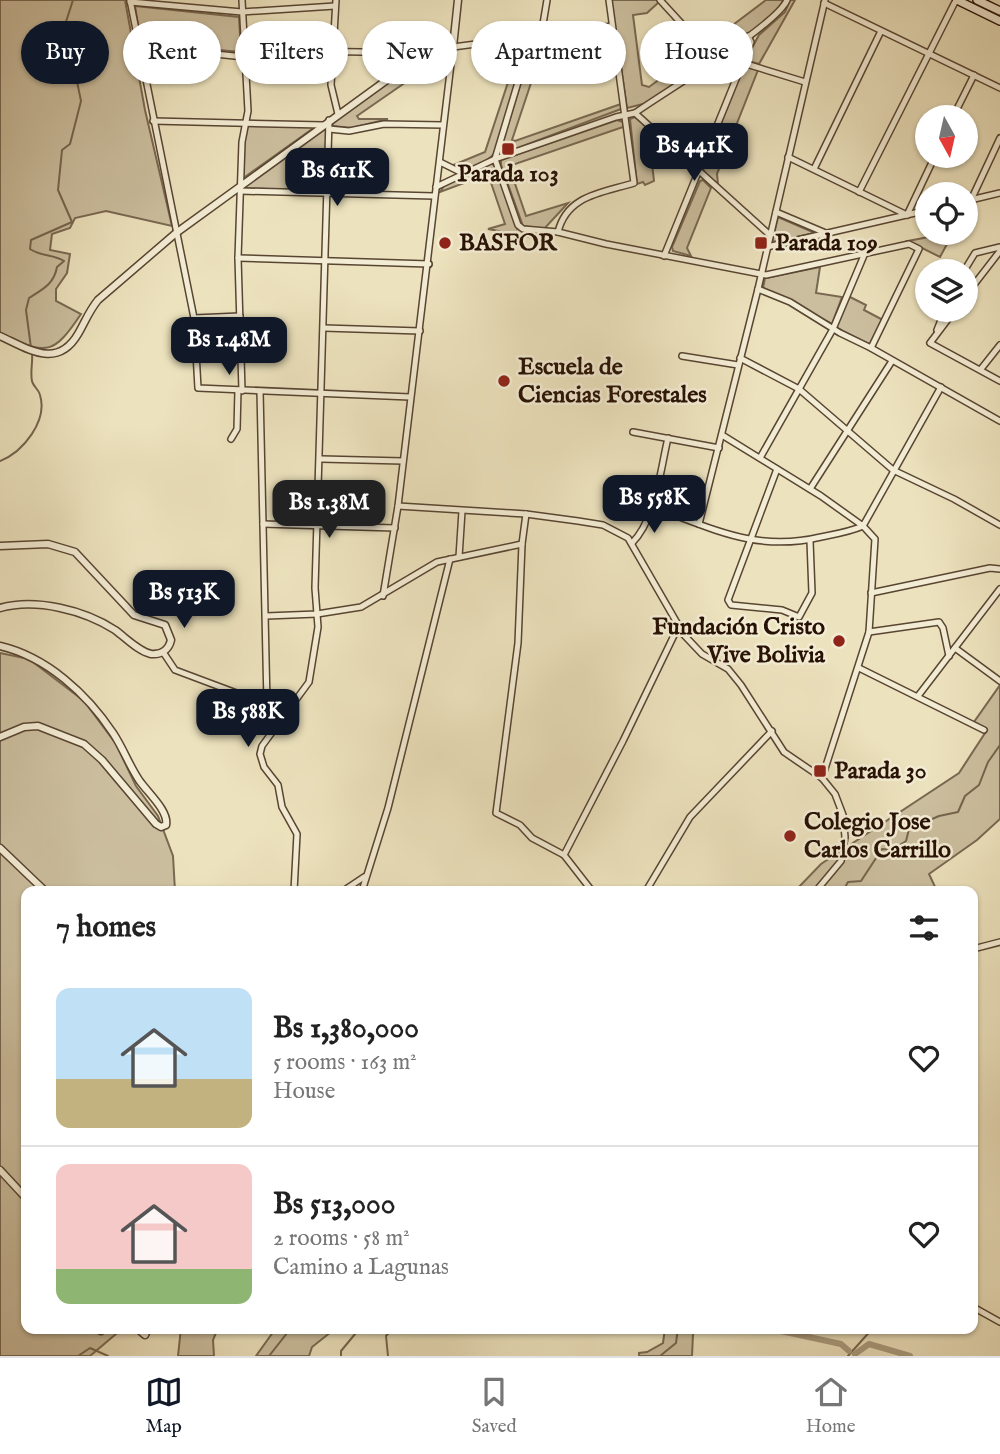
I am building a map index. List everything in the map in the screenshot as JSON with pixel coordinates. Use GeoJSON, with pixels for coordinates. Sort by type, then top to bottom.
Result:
{"type":"FeatureCollection","features":[{"type":"Feature","properties":{"kind":"main road"},"geometry":{"type":"LineString","coordinates":[[956,0],[1000,21]]}},
{"type":"Feature","properties":{"kind":"main road"},"geometry":{"type":"LineString","coordinates":[[977,0],[1000,11]]}},
{"type":"Feature","properties":{"kind":"street"},"geometry":{"type":"LineString","coordinates":[[242,0],[242,21]]}},
{"type":"Feature","properties":{"kind":"street"},"geometry":{"type":"LineString","coordinates":[[456,21],[458,0]]}},
{"type":"Feature","properties":{"kind":"street"},"geometry":{"type":"LineString","coordinates":[[544,21],[547,0]]}},
{"type":"Feature","properties":{"kind":"street"},"geometry":{"type":"LineString","coordinates":[[609,0],[611,21]]}},
{"type":"Feature","properties":{"kind":"street"},"geometry":{"type":"LineString","coordinates":[[660,0],[679,21]]}},
{"type":"Feature","properties":{"kind":"street"},"geometry":{"type":"LineString","coordinates":[[753,34],[783,8],[787,0]]}},
{"type":"Feature","properties":{"kind":"street"},"geometry":{"type":"LineString","coordinates":[[859,192],[956,0]]}},
{"type":"Feature","properties":{"kind":"street"},"geometry":{"type":"LineString","coordinates":[[134,21],[130,1],[242,12],[335,3],[335,21]]}},
{"type":"Feature","properties":{"kind":"street"},"geometry":{"type":"LineString","coordinates":[[699,524],[758,289],[825,2],[881,32],[1000,88]]}},
{"type":"Feature","properties":{"kind":"street"},"geometry":{"type":"LineString","coordinates":[[814,169],[881,32]]}},
{"type":"Feature","properties":{"kind":"street"},"geometry":{"type":"LineString","coordinates":[[753,65],[805,82]]}},
{"type":"Feature","properties":{"kind":"street"},"geometry":{"type":"LineString","coordinates":[[959,105],[974,75]]}},
{"type":"Feature","properties":{"kind":"street"},"geometry":{"type":"LineString","coordinates":[[146,84],[194,318],[198,388],[410,397]]}},
{"type":"Feature","properties":{"kind":"street"},"geometry":{"type":"LineString","coordinates":[[231,439],[237,429],[240,391],[238,258],[244,122],[248,111],[246,84]]}},
{"type":"Feature","properties":{"kind":"street"},"geometry":{"type":"LineString","coordinates":[[331,84],[338,114]]}},
{"type":"Feature","properties":{"kind":"street"},"geometry":{"type":"LineString","coordinates":[[294,886],[297,834],[282,807],[278,785],[264,766],[260,754],[262,746],[309,682],[318,627],[315,587],[321,459],[326,127],[329,120],[380,84]]}},
{"type":"Feature","properties":{"kind":"street"},"geometry":{"type":"LineString","coordinates":[[383,596],[395,528],[429,264],[434,196],[448,84]]}},
{"type":"Feature","properties":{"kind":"street"},"geometry":{"type":"LineString","coordinates":[[518,84],[495,159],[520,227],[544,233],[558,232],[761,274],[909,244],[919,249],[871,348]]}},
{"type":"Feature","properties":{"kind":"street"},"geometry":{"type":"LineString","coordinates":[[558,232],[571,205],[634,183],[620,84]]}},
{"type":"Feature","properties":{"kind":"street"},"geometry":{"type":"LineString","coordinates":[[436,187],[495,159],[635,113],[677,84]]}},
{"type":"Feature","properties":{"kind":"street"},"geometry":{"type":"LineString","coordinates":[[664,256],[734,84]]}},
{"type":"Feature","properties":{"kind":"street"},"geometry":{"type":"LineString","coordinates":[[635,113],[770,235]]}},
{"type":"Feature","properties":{"kind":"street"},"geometry":{"type":"LineString","coordinates":[[153,121],[244,122],[349,131],[384,124],[443,125]]}},
{"type":"Feature","properties":{"kind":"street"},"geometry":{"type":"LineString","coordinates":[[0,336],[36,354],[54,352],[69,344],[98,300],[176,233],[326,127]]}},
{"type":"Feature","properties":{"kind":"street"},"geometry":{"type":"LineString","coordinates":[[977,182],[1000,138]]}},
{"type":"Feature","properties":{"kind":"street"},"geometry":{"type":"LineString","coordinates":[[788,157],[906,215]]}},
{"type":"Feature","properties":{"kind":"street"},"geometry":{"type":"LineString","coordinates":[[440,162],[462,173]]}},
{"type":"Feature","properties":{"kind":"street"},"geometry":{"type":"LineString","coordinates":[[906,215],[929,168]]}},
{"type":"Feature","properties":{"kind":"street"},"geometry":{"type":"LineString","coordinates":[[240,188],[327,195],[434,196]]}},
{"type":"Feature","properties":{"kind":"street"},"geometry":{"type":"LineString","coordinates":[[978,198],[1000,194]]}},
{"type":"Feature","properties":{"kind":"street"},"geometry":{"type":"LineString","coordinates":[[776,212],[828,234]]}},
{"type":"Feature","properties":{"kind":"street"},"geometry":{"type":"LineString","coordinates":[[767,247],[915,213]]}},
{"type":"Feature","properties":{"kind":"street"},"geometry":{"type":"LineString","coordinates":[[971,259],[975,253],[1000,249]]}},
{"type":"Feature","properties":{"kind":"street"},"geometry":{"type":"LineString","coordinates":[[978,279],[1000,249]]}},
{"type":"Feature","properties":{"kind":"street"},"geometry":{"type":"LineString","coordinates":[[760,458],[833,329],[865,253]]}},
{"type":"Feature","properties":{"kind":"street"},"geometry":{"type":"LineString","coordinates":[[238,258],[429,264]]}},
{"type":"Feature","properties":{"kind":"street"},"geometry":{"type":"LineString","coordinates":[[758,289],[790,302],[833,329],[1000,421]]}},
{"type":"Feature","properties":{"kind":"street"},"geometry":{"type":"LineString","coordinates":[[194,318],[240,316]]}},
{"type":"Feature","properties":{"kind":"street"},"geometry":{"type":"LineString","coordinates":[[932,340],[940,322]]}},
{"type":"Feature","properties":{"kind":"street"},"geometry":{"type":"LineString","coordinates":[[932,340],[946,322]]}},
{"type":"Feature","properties":{"kind":"street"},"geometry":{"type":"LineString","coordinates":[[324,328],[420,331]]}},
{"type":"Feature","properties":{"kind":"street"},"geometry":{"type":"LineString","coordinates":[[932,340],[1000,381]]}},
{"type":"Feature","properties":{"kind":"street"},"geometry":{"type":"LineString","coordinates":[[981,369],[1000,345]]}},
{"type":"Feature","properties":{"kind":"street"},"geometry":{"type":"LineString","coordinates":[[682,356],[738,365]]}},
{"type":"Feature","properties":{"kind":"street"},"geometry":{"type":"LineString","coordinates":[[740,358],[799,389],[893,470],[1000,525]]}},
{"type":"Feature","properties":{"kind":"street"},"geometry":{"type":"LineString","coordinates":[[810,489],[892,361]]}},
{"type":"Feature","properties":{"kind":"street"},"geometry":{"type":"LineString","coordinates":[[650,510],[658,509],[752,542],[772,544],[810,541],[863,526],[941,387]]}},
{"type":"Feature","properties":{"kind":"street"},"geometry":{"type":"LineString","coordinates":[[260,391],[267,703]]}},
{"type":"Feature","properties":{"kind":"street"},"geometry":{"type":"LineString","coordinates":[[633,432],[719,448]]}},
{"type":"Feature","properties":{"kind":"street"},"geometry":{"type":"LineString","coordinates":[[722,435],[810,489],[863,526],[875,539],[869,632],[822,778]]}},
{"type":"Feature","properties":{"kind":"street"},"geometry":{"type":"LineString","coordinates":[[632,543],[639,536],[650,510],[668,438]]}},
{"type":"Feature","properties":{"kind":"street"},"geometry":{"type":"LineString","coordinates":[[321,459],[403,461]]}},
{"type":"Feature","properties":{"kind":"street"},"geometry":{"type":"LineString","coordinates":[[777,469],[752,542],[728,600],[730,605],[782,610],[799,618],[812,593],[810,541]]}},
{"type":"Feature","properties":{"kind":"street"},"geometry":{"type":"LineString","coordinates":[[398,506],[526,514],[603,526],[628,538],[678,625],[702,654],[728,669],[784,751],[822,778],[835,794],[843,816],[845,837],[841,862],[820,886]]}},
{"type":"Feature","properties":{"kind":"street"},"geometry":{"type":"LineString","coordinates":[[459,556],[462,511]]}},
{"type":"Feature","properties":{"kind":"street"},"geometry":{"type":"LineString","coordinates":[[526,514],[517,643],[496,813],[520,825],[532,838],[564,855],[588,886]]}},
{"type":"Feature","properties":{"kind":"street"},"geometry":{"type":"LineString","coordinates":[[263,524],[395,528]]}},
{"type":"Feature","properties":{"kind":"street"},"geometry":{"type":"LineString","coordinates":[[0,608],[20,604],[72,611],[103,623],[142,650],[155,654],[163,652],[171,640],[166,625],[134,615],[75,552],[48,544],[1,548]]}},
{"type":"Feature","properties":{"kind":"street"},"geometry":{"type":"LineString","coordinates":[[266,616],[317,614],[361,607],[427,567],[459,556],[522,544]]}},
{"type":"Feature","properties":{"kind":"street"},"geometry":{"type":"LineString","coordinates":[[363,886],[388,808],[450,559]]}},
{"type":"Feature","properties":{"kind":"street"},"geometry":{"type":"LineString","coordinates":[[872,593],[990,568],[1000,569]]}},
{"type":"Feature","properties":{"kind":"street"},"geometry":{"type":"LineString","coordinates":[[918,696],[1000,589]]}},
{"type":"Feature","properties":{"kind":"street"},"geometry":{"type":"LineString","coordinates":[[869,632],[939,622],[943,628],[949,656]]}},
{"type":"Feature","properties":{"kind":"street"},"geometry":{"type":"LineString","coordinates":[[564,855],[624,741],[678,625]]}},
{"type":"Feature","properties":{"kind":"street"},"geometry":{"type":"LineString","coordinates":[[0,646],[34,657],[87,699],[114,735],[132,771],[165,814],[166,825],[161,827],[156,824],[102,760],[84,744],[38,726],[24,727],[0,737]]}},
{"type":"Feature","properties":{"kind":"street"},"geometry":{"type":"LineString","coordinates":[[955,648],[1000,681]]}},
{"type":"Feature","properties":{"kind":"street"},"geometry":{"type":"LineString","coordinates":[[163,652],[174,670],[287,712]]}},
{"type":"Feature","properties":{"kind":"street"},"geometry":{"type":"LineString","coordinates":[[859,668],[984,730]]}},
{"type":"Feature","properties":{"kind":"street"},"geometry":{"type":"LineString","coordinates":[[649,886],[690,817],[772,731]]}},
{"type":"Feature","properties":{"kind":"street"},"geometry":{"type":"LineString","coordinates":[[0,848],[39,886]]}},
{"type":"Feature","properties":{"kind":"street"},"geometry":{"type":"LineString","coordinates":[[350,886],[365,876]]}},
{"type":"Feature","properties":{"kind":"street"},"geometry":{"type":"LineString","coordinates":[[978,948],[1000,942]]}},
{"type":"Feature","properties":{"kind":"street"},"geometry":{"type":"LineString","coordinates":[[0,1170],[21,1190]]}},
{"type":"Feature","properties":{"kind":"street"},"geometry":{"type":"LineString","coordinates":[[978,1310],[1000,1322]]}},
{"type":"Feature","properties":{"kind":"shaded area"},"geometry":{"type":"Polygon","coordinates":[[[0,0],[125,0],[129,21],[123,21],[123,84],[140,84],[172,226],[106,211],[75,218],[70,228],[52,234],[50,250],[70,254],[67,273],[56,289],[56,301],[81,314],[62,339],[46,348],[38,348],[0,335],[0,0]]]}},
{"type":"Feature","properties":{"kind":"shaded area"},"geometry":{"type":"Polygon","coordinates":[[[611,0],[659,2],[647,13],[633,15],[640,84],[649,87],[653,84],[674,84],[647,103],[627,108],[623,84],[626,84],[626,21],[614,21],[611,0]]]}},
{"type":"Feature","properties":{"kind":"shaded area"},"geometry":{"type":"Polygon","coordinates":[[[766,0],[783,0],[773,15],[753,31],[753,21],[738,21],[766,0]]]}},
{"type":"Feature","properties":{"kind":"shaded area"},"geometry":{"type":"Polygon","coordinates":[[[790,0],[795,0],[759,64],[753,62],[753,46],[759,35],[785,12],[790,0]]]}},
{"type":"Feature","properties":{"kind":"shaded area"},"geometry":{"type":"Polygon","coordinates":[[[135,6],[239,17],[239,21],[235,21],[235,51],[221,50],[221,21],[137,21],[135,6]]]}},
{"type":"Feature","properties":{"kind":"shaded area"},"geometry":{"type":"Polygon","coordinates":[[[753,69],[758,70],[753,83],[753,69]]]}},
{"type":"Feature","properties":{"kind":"shaded area"},"geometry":{"type":"Polygon","coordinates":[[[386,84],[403,84],[357,116],[359,119],[388,119],[352,128],[333,126],[332,122],[386,84]]]}},
{"type":"Feature","properties":{"kind":"shaded area"},"geometry":{"type":"Polygon","coordinates":[[[507,84],[515,84],[494,154],[474,166],[451,166],[485,152],[507,84]]]}},
{"type":"Feature","properties":{"kind":"shaded area"},"geometry":{"type":"Polygon","coordinates":[[[520,84],[531,84],[512,140],[515,141],[621,104],[621,109],[504,153],[501,148],[520,84]]]}},
{"type":"Feature","properties":{"kind":"shaded area"},"geometry":{"type":"Polygon","coordinates":[[[737,84],[752,84],[717,174],[718,184],[704,173],[703,168],[737,84]]]}},
{"type":"Feature","properties":{"kind":"shaded area"},"geometry":{"type":"Polygon","coordinates":[[[635,117],[658,136],[659,141],[653,141],[650,146],[654,181],[645,185],[643,182],[637,184],[630,119],[635,117]]]}},
{"type":"Feature","properties":{"kind":"shaded area"},"geometry":{"type":"Polygon","coordinates":[[[617,120],[623,122],[623,127],[512,165],[510,169],[526,216],[568,203],[544,229],[523,226],[501,160],[617,120]]]}},
{"type":"Feature","properties":{"kind":"shaded area"},"geometry":{"type":"Polygon","coordinates":[[[248,125],[315,127],[242,179],[243,144],[248,125]]]}},
{"type":"Feature","properties":{"kind":"shaded area"},"geometry":{"type":"Polygon","coordinates":[[[323,130],[327,130],[324,191],[243,188],[323,130]]]}},
{"type":"Feature","properties":{"kind":"shaded area"},"geometry":{"type":"Polygon","coordinates":[[[490,163],[495,166],[517,229],[540,235],[539,239],[488,229],[505,224],[488,174],[440,192],[444,186],[490,163]]]}},
{"type":"Feature","properties":{"kind":"shaded area"},"geometry":{"type":"Polygon","coordinates":[[[703,180],[711,188],[687,248],[691,256],[673,251],[672,247],[700,181],[703,180]]]}},
{"type":"Feature","properties":{"kind":"shaded area"},"geometry":{"type":"Polygon","coordinates":[[[778,217],[815,233],[772,242],[778,217]]]}},
{"type":"Feature","properties":{"kind":"shaded area"},"geometry":{"type":"Polygon","coordinates":[[[916,245],[946,245],[940,257],[916,245]]]}},
{"type":"Feature","properties":{"kind":"shaded area"},"geometry":{"type":"Polygon","coordinates":[[[820,267],[816,293],[842,297],[832,324],[763,288],[765,278],[820,267]]]}},
{"type":"Feature","properties":{"kind":"shaded area"},"geometry":{"type":"Polygon","coordinates":[[[848,296],[866,305],[864,310],[883,320],[871,345],[835,327],[848,296]]]}},
{"type":"Feature","properties":{"kind":"shaded area"},"geometry":{"type":"Polygon","coordinates":[[[0,653],[29,659],[84,701],[116,744],[136,786],[158,816],[173,856],[175,886],[21,886],[21,1334],[116,1334],[90,1356],[0,1356],[0,653]]]}},
{"type":"Feature","properties":{"kind":"shaded area"},"geometry":{"type":"Polygon","coordinates":[[[1000,685],[1000,819],[977,840],[929,874],[935,886],[800,886],[821,864],[959,773],[987,730],[974,722],[1000,685]]]}},
{"type":"Feature","properties":{"kind":"shaded area"},"geometry":{"type":"Polygon","coordinates":[[[180,1334],[216,1334],[214,1356],[178,1356],[180,1334]]]}},
{"type":"Feature","properties":{"kind":"shaded area"},"geometry":{"type":"Polygon","coordinates":[[[272,1334],[328,1334],[312,1347],[309,1356],[256,1356],[272,1334]]]}},
{"type":"Feature","properties":{"kind":"shaded area"},"geometry":{"type":"Polygon","coordinates":[[[664,1334],[693,1334],[692,1356],[639,1356],[639,1353],[647,1352],[663,1343],[664,1334]]]}},
{"type":"Feature","properties":{"kind":"waterway"},"geometry":{"type":"LineString","coordinates":[[31,348],[26,310],[29,298],[47,286],[57,267],[64,261],[30,249],[31,240],[72,222],[58,190],[62,150],[70,144],[81,101],[74,67],[64,41],[64,28],[73,0]]}},
{"type":"Feature","properties":{"kind":"waterway"},"geometry":{"type":"LineString","coordinates":[[0,461],[25,443],[40,415],[40,395],[31,378],[32,353]]}},
{"type":"Feature","properties":{"kind":"waterway"},"geometry":{"type":"LineString","coordinates":[[846,886],[848,882],[861,881],[882,849],[892,850],[906,841],[909,829],[939,816],[958,812],[965,796],[979,785],[988,762],[1000,745]]}},
{"type":"Feature","properties":{"kind":"waterway"},"geometry":{"type":"LineString","coordinates":[[269,1356],[286,1334]]}},
{"type":"Feature","properties":{"kind":"waterway"},"geometry":{"type":"LineString","coordinates":[[341,1356],[341,1351],[355,1334]]}},
{"type":"Feature","properties":{"kind":"waterway"},"geometry":{"type":"LineString","coordinates":[[388,1334],[388,1356]]}},
{"type":"Feature","properties":{"kind":"waterway"},"geometry":{"type":"LineString","coordinates":[[660,1356],[676,1343],[677,1334]]}},
{"type":"Feature","properties":{"kind":"waterway"},"geometry":{"type":"LineString","coordinates":[[795,1334],[841,1344],[849,1351]]}},
{"type":"Feature","properties":{"kind":"waterway"},"geometry":{"type":"LineString","coordinates":[[848,1356],[868,1334]]}},
{"type":"Feature","properties":{"kind":"waterway"},"geometry":{"type":"LineString","coordinates":[[855,1354],[869,1344],[910,1356]]}},
{"type":"Feature","properties":{"kind":"waterway"},"geometry":{"type":"LineString","coordinates":[[78,1356],[90,1348],[108,1356]]}},
{"type":"Feature","properties":{"kind":"place","name":"Parada 103"},"geometry":{"type":"Point","coordinates":[508,149]}},
{"type":"Feature","properties":{"kind":"place","name":"BASFOR"},"geometry":{"type":"Point","coordinates":[445,243]}},
{"type":"Feature","properties":{"kind":"place","name":"Parada 109"},"geometry":{"type":"Point","coordinates":[761,243]}},
{"type":"Feature","properties":{"kind":"place","name":"Escuela de Ciencias Forestales"},"geometry":{"type":"Point","coordinates":[504,381]}},
{"type":"Feature","properties":{"kind":"place","name":"Fundación Cristo Vive Bolivia"},"geometry":{"type":"Point","coordinates":[839,641]}},
{"type":"Feature","properties":{"kind":"place","name":"Parada 30"},"geometry":{"type":"Point","coordinates":[820,771]}},
{"type":"Feature","properties":{"kind":"place","name":"Colegio Jose Carlos Carrillo"},"geometry":{"type":"Point","coordinates":[790,836]}}]}
